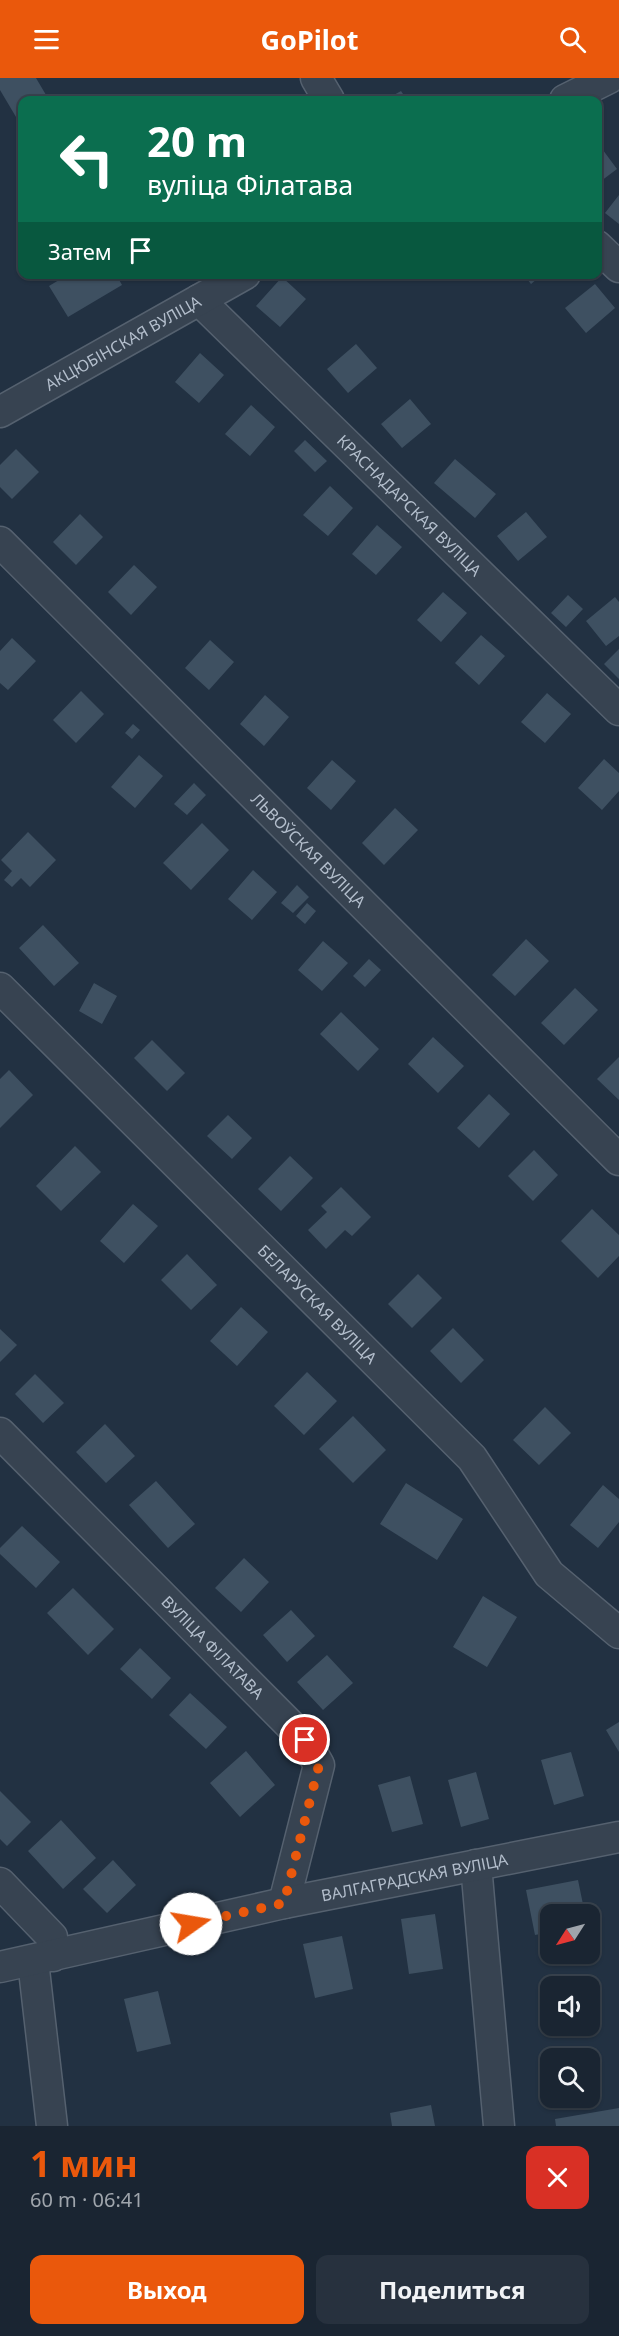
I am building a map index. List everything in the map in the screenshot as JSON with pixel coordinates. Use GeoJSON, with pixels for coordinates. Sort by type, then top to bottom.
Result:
{"type":"FeatureCollection","features":[{"type":"Feature","properties":{"kind":"street"},"geometry":{"type":"LineString","coordinates":[[316,78],[327,96]]}},
{"type":"Feature","properties":{"kind":"street"},"geometry":{"type":"LineString","coordinates":[[574,96],[609,78]]}},
{"type":"Feature","properties":{"kind":"street"},"geometry":{"type":"LineString","coordinates":[[602,251],[619,267]]}},
{"type":"Feature","properties":{"kind":"street","name":"АКЦЮБІНСКАЯ ВУЛІЦА"},"geometry":{"type":"LineString","coordinates":[[0,412],[236,279]]}},
{"type":"Feature","properties":{"kind":"street","name":"КРАСНАДАРСКАЯ ВУЛІЦА"},"geometry":{"type":"LineString","coordinates":[[199,300],[619,710]]}},
{"type":"Feature","properties":{"kind":"street","name":"ЛЬВОЎСКАЯ ВУЛІЦА"},"geometry":{"type":"LineString","coordinates":[[0,542],[619,1160]]}},
{"type":"Feature","properties":{"kind":"street","name":"БЕЛАРУСКАЯ ВУЛІЦА"},"geometry":{"type":"LineString","coordinates":[[0,988],[472,1458],[549,1574],[619,1633]]}},
{"type":"Feature","properties":{"kind":"street","name":"ВУЛІЦА ФІЛАТАВА"},"geometry":{"type":"LineString","coordinates":[[0,1433],[305,1740],[319,1765],[284,1903]]}},
{"type":"Feature","properties":{"kind":"street","name":"ВАЛГАГРАДСКАЯ ВУЛІЦА"},"geometry":{"type":"LineString","coordinates":[[0,1967],[284,1903],[619,1837]]}},
{"type":"Feature","properties":{"kind":"street"},"geometry":{"type":"LineString","coordinates":[[476,1865],[499,2126]]}},
{"type":"Feature","properties":{"kind":"street"},"geometry":{"type":"LineString","coordinates":[[0,1883],[52,1937],[43,1958],[52,2126]]}},
{"type":"Feature","properties":{"kind":"building"},"geometry":{"type":"Polygon","coordinates":[[[0,78],[36,78],[47,96],[18,96],[18,120],[0,90],[0,78]]]}},
{"type":"Feature","properties":{"kind":"building"},"geometry":{"type":"Polygon","coordinates":[[[401,91],[404,96],[392,96],[401,91]]]}},
{"type":"Feature","properties":{"kind":"building"},"geometry":{"type":"Polygon","coordinates":[[[602,149],[617,169],[602,180],[602,149]]]}},
{"type":"Feature","properties":{"kind":"building"},"geometry":{"type":"Polygon","coordinates":[[[619,195],[619,224],[605,213],[619,195]]]}},
{"type":"Feature","properties":{"kind":"building"},"geometry":{"type":"Polygon","coordinates":[[[61,279],[119,279],[122,285],[68,317],[49,286],[61,279]]]}},
{"type":"Feature","properties":{"kind":"building"},"geometry":{"type":"Polygon","coordinates":[[[280,279],[284,279],[306,299],[280,327],[256,306],[280,279]]]}},
{"type":"Feature","properties":{"kind":"building"},"geometry":{"type":"Polygon","coordinates":[[[527,279],[537,279],[531,284],[527,279]]]}},
{"type":"Feature","properties":{"kind":"building"},"geometry":{"type":"Polygon","coordinates":[[[595,284],[615,308],[586,333],[565,308],[595,284]]]}},
{"type":"Feature","properties":{"kind":"building"},"geometry":{"type":"Polygon","coordinates":[[[356,344],[377,368],[348,393],[327,369],[356,344]]]}},
{"type":"Feature","properties":{"kind":"building"},"geometry":{"type":"Polygon","coordinates":[[[200,353],[224,375],[199,403],[175,382],[200,353]]]}},
{"type":"Feature","properties":{"kind":"building"},"geometry":{"type":"Polygon","coordinates":[[[410,399],[431,424],[402,448],[381,424],[410,399]]]}},
{"type":"Feature","properties":{"kind":"building"},"geometry":{"type":"Polygon","coordinates":[[[251,405],[275,427],[250,456],[225,434],[251,405]]]}},
{"type":"Feature","properties":{"kind":"building"},"geometry":{"type":"Polygon","coordinates":[[[305,440],[327,461],[315,472],[294,451],[305,440]]]}},
{"type":"Feature","properties":{"kind":"building"},"geometry":{"type":"Polygon","coordinates":[[[16,449],[39,472],[12,499],[0,487],[0,465],[16,449]]]}},
{"type":"Feature","properties":{"kind":"building"},"geometry":{"type":"Polygon","coordinates":[[[455,459],[496,494],[475,518],[434,483],[455,459]]]}},
{"type":"Feature","properties":{"kind":"building"},"geometry":{"type":"Polygon","coordinates":[[[330,486],[353,508],[328,536],[303,515],[330,486]]]}},
{"type":"Feature","properties":{"kind":"building"},"geometry":{"type":"Polygon","coordinates":[[[526,512],[547,537],[518,561],[497,536],[526,512]]]}},
{"type":"Feature","properties":{"kind":"building"},"geometry":{"type":"Polygon","coordinates":[[[80,514],[103,537],[76,565],[53,542],[80,514]]]}},
{"type":"Feature","properties":{"kind":"building"},"geometry":{"type":"Polygon","coordinates":[[[377,525],[402,547],[376,575],[352,554],[377,525]]]}},
{"type":"Feature","properties":{"kind":"building"},"geometry":{"type":"Polygon","coordinates":[[[134,565],[157,587],[131,615],[108,592],[134,565]]]}},
{"type":"Feature","properties":{"kind":"building"},"geometry":{"type":"Polygon","coordinates":[[[443,592],[467,613],[441,642],[417,620],[443,592]]]}},
{"type":"Feature","properties":{"kind":"building"},"geometry":{"type":"Polygon","coordinates":[[[568,595],[583,609],[566,627],[551,613],[568,595]]]}},
{"type":"Feature","properties":{"kind":"building"},"geometry":{"type":"Polygon","coordinates":[[[615,597],[619,602],[619,636],[606,646],[586,621],[615,597]]]}},
{"type":"Feature","properties":{"kind":"building"},"geometry":{"type":"Polygon","coordinates":[[[481,635],[505,656],[479,685],[455,663],[481,635]]]}},
{"type":"Feature","properties":{"kind":"building"},"geometry":{"type":"Polygon","coordinates":[[[12,638],[36,661],[8,690],[0,683],[0,651],[12,638]]]}},
{"type":"Feature","properties":{"kind":"building"},"geometry":{"type":"Polygon","coordinates":[[[210,640],[234,662],[209,690],[185,668],[210,640]]]}},
{"type":"Feature","properties":{"kind":"building"},"geometry":{"type":"Polygon","coordinates":[[[619,649],[619,679],[604,664],[619,649]]]}},
{"type":"Feature","properties":{"kind":"building"},"geometry":{"type":"Polygon","coordinates":[[[81,691],[104,714],[76,743],[53,720],[81,691]]]}},
{"type":"Feature","properties":{"kind":"building"},"geometry":{"type":"Polygon","coordinates":[[[547,693],[571,714],[545,743],[521,722],[547,693]]]}},
{"type":"Feature","properties":{"kind":"building"},"geometry":{"type":"Polygon","coordinates":[[[265,695],[289,717],[264,746],[240,724],[265,695]]]}},
{"type":"Feature","properties":{"kind":"building"},"geometry":{"type":"Polygon","coordinates":[[[133,724],[140,730],[132,739],[125,733],[133,724]]]}},
{"type":"Feature","properties":{"kind":"building"},"geometry":{"type":"Polygon","coordinates":[[[139,755],[163,776],[135,808],[111,787],[139,755]]]}},
{"type":"Feature","properties":{"kind":"building"},"geometry":{"type":"Polygon","coordinates":[[[604,759],[619,773],[619,791],[602,810],[578,788],[604,759]]]}},
{"type":"Feature","properties":{"kind":"building"},"geometry":{"type":"Polygon","coordinates":[[[332,760],[356,781],[331,810],[307,788],[332,760]]]}},
{"type":"Feature","properties":{"kind":"building"},"geometry":{"type":"Polygon","coordinates":[[[194,783],[206,795],[187,815],[174,804],[194,783]]]}},
{"type":"Feature","properties":{"kind":"building"},"geometry":{"type":"Polygon","coordinates":[[[395,808],[418,830],[384,865],[362,843],[395,808]]]}},
{"type":"Feature","properties":{"kind":"building"},"geometry":{"type":"Polygon","coordinates":[[[202,823],[229,850],[191,890],[163,863],[202,823]]]}},
{"type":"Feature","properties":{"kind":"building"},"geometry":{"type":"Polygon","coordinates":[[[28,832],[56,860],[30,887],[21,878],[12,887],[4,880],[12,871],[1,860],[28,832]]]}},
{"type":"Feature","properties":{"kind":"building"},"geometry":{"type":"Polygon","coordinates":[[[253,870],[277,892],[252,920],[228,899],[253,870]]]}},
{"type":"Feature","properties":{"kind":"building"},"geometry":{"type":"Polygon","coordinates":[[[297,885],[309,897],[293,913],[281,903],[297,885]]]}},
{"type":"Feature","properties":{"kind":"building"},"geometry":{"type":"Polygon","coordinates":[[[307,903],[316,911],[305,924],[296,916],[307,903]]]}},
{"type":"Feature","properties":{"kind":"building"},"geometry":{"type":"Polygon","coordinates":[[[43,925],[79,963],[54,986],[19,948],[43,925]]]}},
{"type":"Feature","properties":{"kind":"building"},"geometry":{"type":"Polygon","coordinates":[[[526,939],[549,961],[515,996],[492,975],[526,939]]]}},
{"type":"Feature","properties":{"kind":"building"},"geometry":{"type":"Polygon","coordinates":[[[323,941],[348,963],[322,991],[298,970],[323,941]]]}},
{"type":"Feature","properties":{"kind":"building"},"geometry":{"type":"Polygon","coordinates":[[[369,959],[381,970],[365,987],[353,976],[369,959]]]}},
{"type":"Feature","properties":{"kind":"building"},"geometry":{"type":"Polygon","coordinates":[[[94,983],[117,996],[102,1024],[79,1011],[94,983]]]}},
{"type":"Feature","properties":{"kind":"building"},"geometry":{"type":"Polygon","coordinates":[[[575,988],[598,1010],[564,1045],[541,1023],[575,988]]]}},
{"type":"Feature","properties":{"kind":"building"},"geometry":{"type":"Polygon","coordinates":[[[341,1012],[379,1049],[358,1071],[320,1034],[341,1012]]]}},
{"type":"Feature","properties":{"kind":"building"},"geometry":{"type":"Polygon","coordinates":[[[433,1037],[464,1066],[438,1093],[408,1064],[433,1037]]]}},
{"type":"Feature","properties":{"kind":"building"},"geometry":{"type":"Polygon","coordinates":[[[152,1040],[185,1073],[167,1091],[134,1058],[152,1040]]]}},
{"type":"Feature","properties":{"kind":"building"},"geometry":{"type":"Polygon","coordinates":[[[619,1057],[619,1100],[597,1079],[619,1057]]]}},
{"type":"Feature","properties":{"kind":"building"},"geometry":{"type":"Polygon","coordinates":[[[9,1070],[33,1095],[0,1128],[0,1079],[9,1070]]]}},
{"type":"Feature","properties":{"kind":"building"},"geometry":{"type":"Polygon","coordinates":[[[489,1094],[510,1114],[479,1148],[457,1128],[489,1094]]]}},
{"type":"Feature","properties":{"kind":"building"},"geometry":{"type":"Polygon","coordinates":[[[228,1115],[252,1138],[232,1159],[207,1136],[228,1115]]]}},
{"type":"Feature","properties":{"kind":"building"},"geometry":{"type":"Polygon","coordinates":[[[75,1146],[101,1172],[61,1211],[36,1186],[75,1146]]]}},
{"type":"Feature","properties":{"kind":"building"},"geometry":{"type":"Polygon","coordinates":[[[534,1150],[558,1175],[533,1201],[508,1176],[534,1150]]]}},
{"type":"Feature","properties":{"kind":"building"},"geometry":{"type":"Polygon","coordinates":[[[290,1156],[313,1178],[281,1211],[258,1189],[290,1156]]]}},
{"type":"Feature","properties":{"kind":"building"},"geometry":{"type":"Polygon","coordinates":[[[341,1187],[371,1217],[352,1236],[345,1230],[326,1249],[308,1230],[327,1212],[321,1206],[341,1187]]]}},
{"type":"Feature","properties":{"kind":"building"},"geometry":{"type":"Polygon","coordinates":[[[133,1204],[158,1226],[124,1263],[100,1241],[133,1204]]]}},
{"type":"Feature","properties":{"kind":"building"},"geometry":{"type":"Polygon","coordinates":[[[592,1209],[619,1235],[619,1256],[598,1278],[561,1241],[592,1209]]]}},
{"type":"Feature","properties":{"kind":"building"},"geometry":{"type":"Polygon","coordinates":[[[187,1254],[217,1285],[191,1310],[161,1280],[187,1254]]]}},
{"type":"Feature","properties":{"kind":"building"},"geometry":{"type":"Polygon","coordinates":[[[418,1274],[442,1298],[412,1328],[388,1304],[418,1274]]]}},
{"type":"Feature","properties":{"kind":"building"},"geometry":{"type":"Polygon","coordinates":[[[241,1307],[268,1332],[237,1366],[210,1341],[241,1307]]]}},
{"type":"Feature","properties":{"kind":"building"},"geometry":{"type":"Polygon","coordinates":[[[453,1328],[484,1360],[461,1383],[430,1351],[453,1328]]]}},
{"type":"Feature","properties":{"kind":"building"},"geometry":{"type":"Polygon","coordinates":[[[0,1329],[17,1345],[0,1362],[0,1329]]]}},
{"type":"Feature","properties":{"kind":"building"},"geometry":{"type":"Polygon","coordinates":[[[307,1372],[337,1401],[304,1435],[274,1406],[307,1372]]]}},
{"type":"Feature","properties":{"kind":"building"},"geometry":{"type":"Polygon","coordinates":[[[35,1374],[64,1403],[43,1423],[15,1394],[35,1374]]]}},
{"type":"Feature","properties":{"kind":"building"},"geometry":{"type":"Polygon","coordinates":[[[545,1407],[571,1433],[539,1465],[513,1440],[545,1407]]]}},
{"type":"Feature","properties":{"kind":"building"},"geometry":{"type":"Polygon","coordinates":[[[353,1416],[386,1450],[353,1483],[319,1449],[353,1416]]]}},
{"type":"Feature","properties":{"kind":"building"},"geometry":{"type":"Polygon","coordinates":[[[105,1424],[135,1456],[106,1483],[76,1452],[105,1424]]]}},
{"type":"Feature","properties":{"kind":"building"},"geometry":{"type":"Polygon","coordinates":[[[156,1481],[195,1524],[168,1548],[129,1505],[156,1481]]]}},
{"type":"Feature","properties":{"kind":"building"},"geometry":{"type":"Polygon","coordinates":[[[406,1483],[463,1519],[437,1560],[380,1524],[406,1483]]]}},
{"type":"Feature","properties":{"kind":"building"},"geometry":{"type":"Polygon","coordinates":[[[603,1485],[619,1499],[619,1522],[598,1548],[570,1525],[603,1485]]]}},
{"type":"Feature","properties":{"kind":"building"},"geometry":{"type":"Polygon","coordinates":[[[22,1526],[60,1562],[36,1588],[0,1554],[0,1548],[22,1526]]]}},
{"type":"Feature","properties":{"kind":"building"},"geometry":{"type":"Polygon","coordinates":[[[244,1558],[269,1582],[241,1612],[215,1588],[244,1558]]]}},
{"type":"Feature","properties":{"kind":"building"},"geometry":{"type":"Polygon","coordinates":[[[73,1588],[114,1629],[88,1655],[47,1613],[73,1588]]]}},
{"type":"Feature","properties":{"kind":"building"},"geometry":{"type":"Polygon","coordinates":[[[483,1596],[517,1617],[487,1667],[453,1647],[483,1596]]]}},
{"type":"Feature","properties":{"kind":"building"},"geometry":{"type":"Polygon","coordinates":[[[291,1610],[315,1636],[287,1662],[263,1635],[291,1610]]]}},
{"type":"Feature","properties":{"kind":"building"},"geometry":{"type":"Polygon","coordinates":[[[140,1648],[171,1678],[152,1699],[120,1669],[140,1648]]]}},
{"type":"Feature","properties":{"kind":"building"},"geometry":{"type":"Polygon","coordinates":[[[327,1655],[353,1683],[323,1710],[297,1682],[327,1655]]]}},
{"type":"Feature","properties":{"kind":"building"},"geometry":{"type":"Polygon","coordinates":[[[190,1693],[227,1727],[206,1749],[169,1715],[190,1693]]]}},
{"type":"Feature","properties":{"kind":"building"},"geometry":{"type":"Polygon","coordinates":[[[619,1722],[619,1752],[606,1730],[619,1722]]]}},
{"type":"Feature","properties":{"kind":"building"},"geometry":{"type":"Polygon","coordinates":[[[246,1751],[275,1785],[240,1817],[210,1783],[246,1751]]]}},
{"type":"Feature","properties":{"kind":"building"},"geometry":{"type":"Polygon","coordinates":[[[571,1752],[584,1796],[554,1805],[541,1760],[571,1752]]]}},
{"type":"Feature","properties":{"kind":"building"},"geometry":{"type":"Polygon","coordinates":[[[476,1772],[489,1819],[461,1827],[448,1780],[476,1772]]]}},
{"type":"Feature","properties":{"kind":"building"},"geometry":{"type":"Polygon","coordinates":[[[410,1776],[423,1824],[392,1832],[378,1785],[410,1776]]]}},
{"type":"Feature","properties":{"kind":"building"},"geometry":{"type":"Polygon","coordinates":[[[0,1791],[31,1822],[7,1846],[0,1839],[0,1791]]]}},
{"type":"Feature","properties":{"kind":"building"},"geometry":{"type":"Polygon","coordinates":[[[61,1820],[96,1858],[63,1889],[28,1851],[61,1820]]]}},
{"type":"Feature","properties":{"kind":"building"},"geometry":{"type":"Polygon","coordinates":[[[113,1860],[136,1885],[107,1913],[83,1889],[113,1860]]]}},
{"type":"Feature","properties":{"kind":"building"},"geometry":{"type":"Polygon","coordinates":[[[578,1880],[583,1904],[540,1904],[540,1934],[535,1935],[526,1890],[578,1880]]]}},
{"type":"Feature","properties":{"kind":"building"},"geometry":{"type":"Polygon","coordinates":[[[435,1914],[443,1969],[409,1974],[401,1919],[435,1914]]]}},
{"type":"Feature","properties":{"kind":"building"},"geometry":{"type":"Polygon","coordinates":[[[342,1936],[353,1989],[315,1998],[303,1944],[342,1936]]]}},
{"type":"Feature","properties":{"kind":"building"},"geometry":{"type":"Polygon","coordinates":[[[158,1991],[171,2044],[137,2052],[124,1999],[158,1991]]]}},
{"type":"Feature","properties":{"kind":"building"},"geometry":{"type":"Polygon","coordinates":[[[431,2105],[435,2126],[392,2126],[390,2113],[431,2105]]]}},
{"type":"Feature","properties":{"kind":"building"},"geometry":{"type":"Polygon","coordinates":[[[619,2108],[619,2126],[556,2126],[555,2119],[619,2108]]]}},
{"type":"Feature","properties":{"kind":"route"},"geometry":{"type":"LineString","coordinates":[[191,1924],[284,1903],[319,1765],[305,1740]]}}]}
